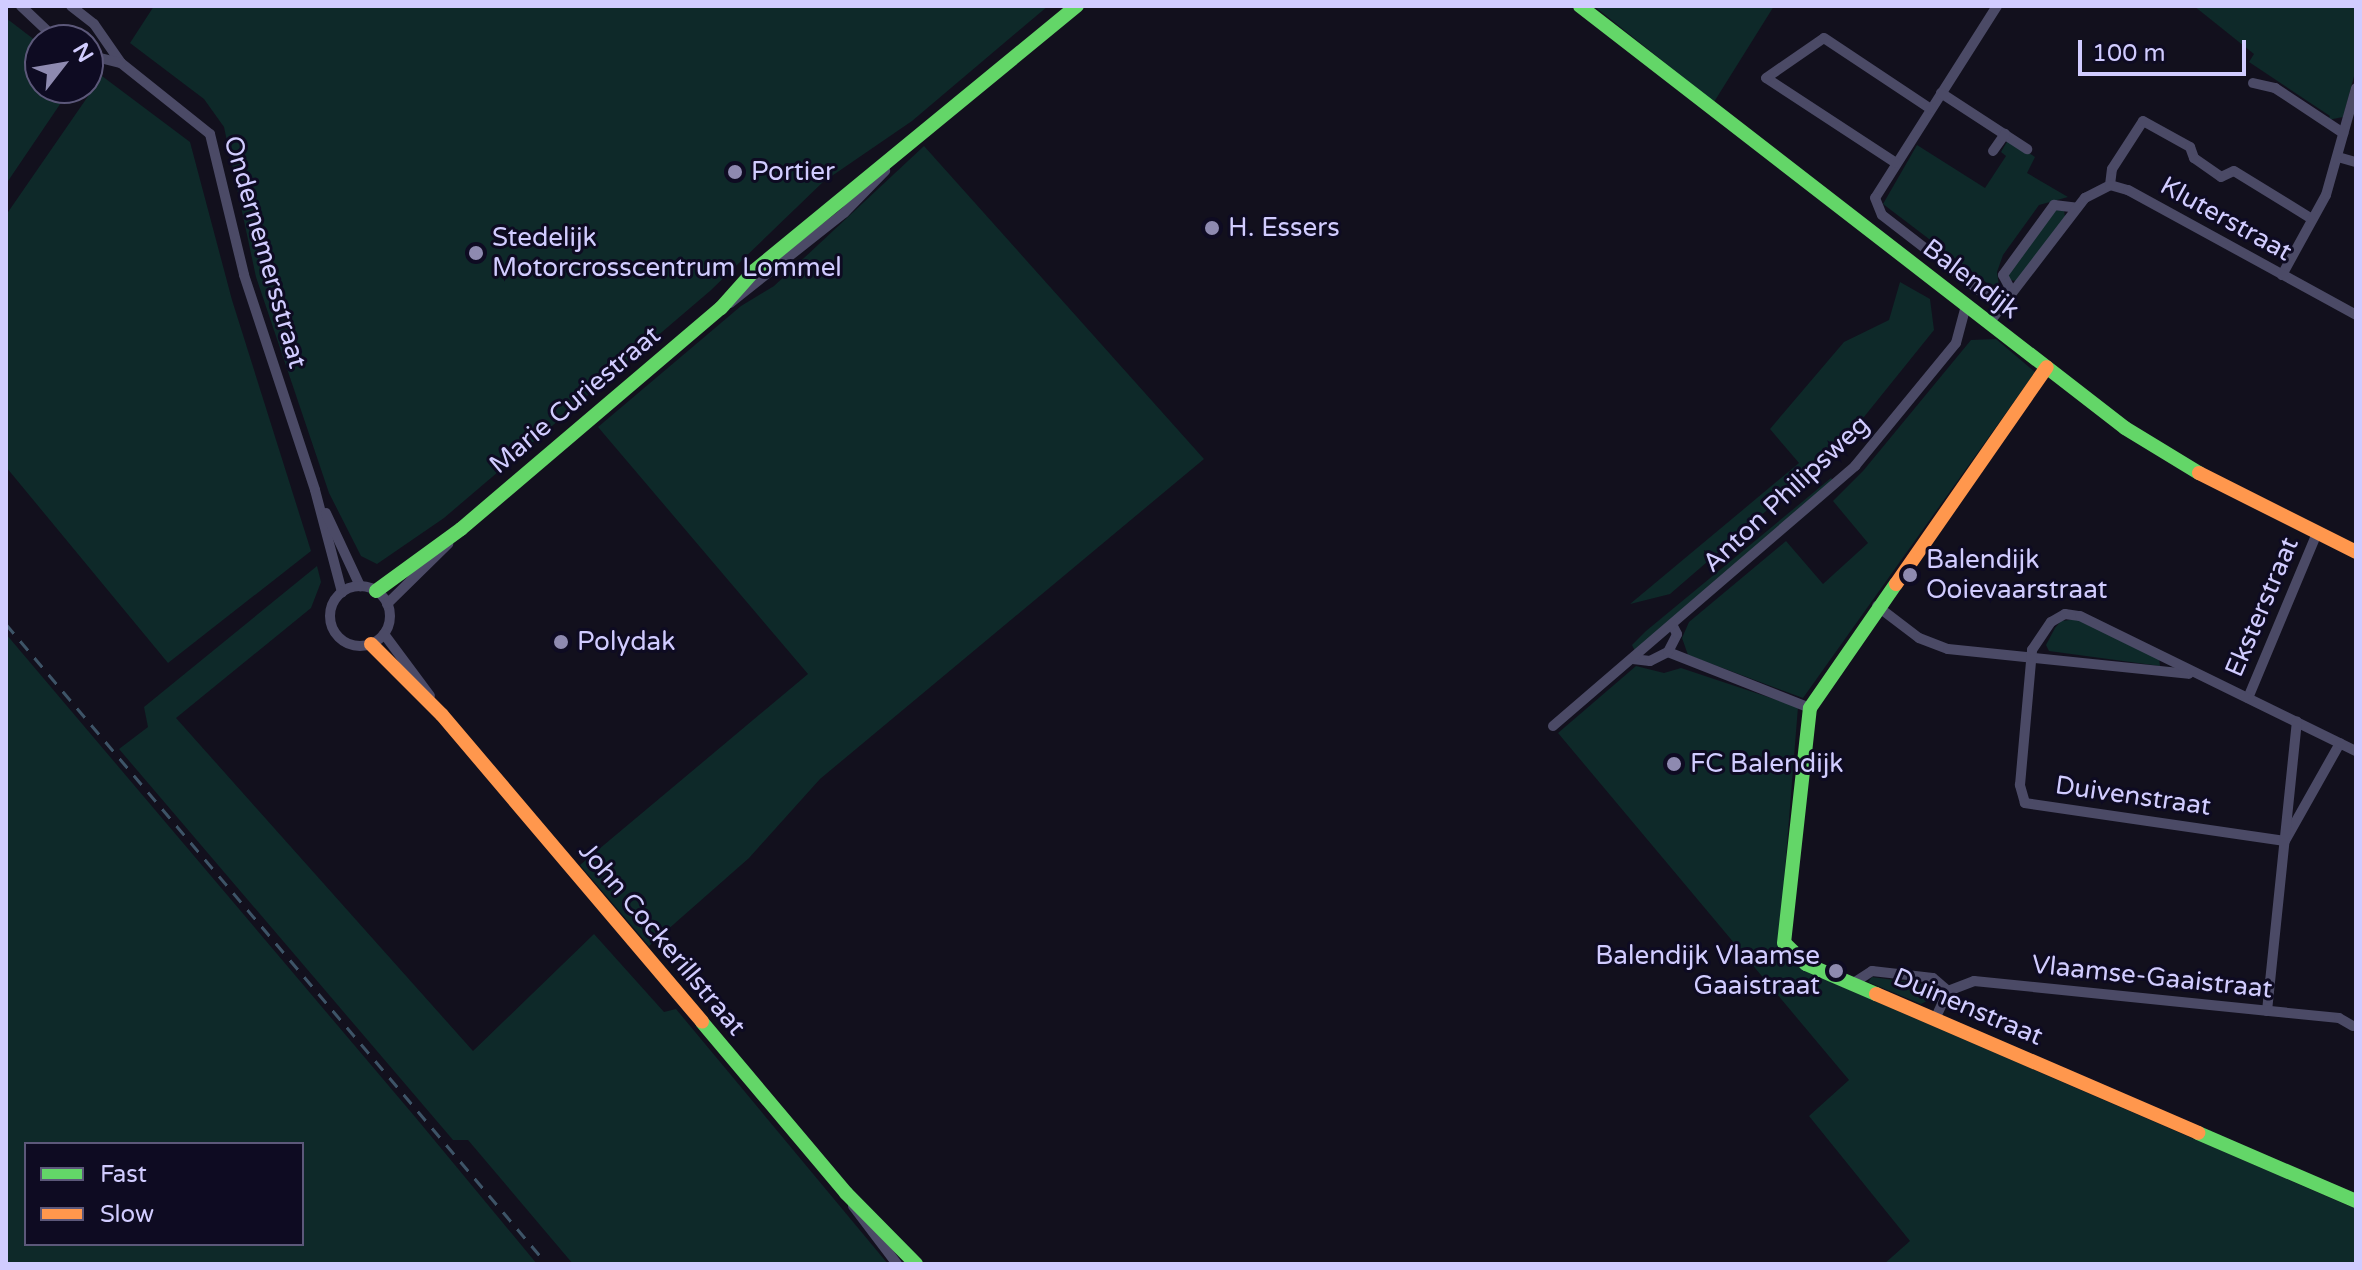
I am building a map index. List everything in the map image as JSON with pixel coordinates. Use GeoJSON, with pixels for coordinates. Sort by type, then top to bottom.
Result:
{"type":"FeatureCollection","features":[{"type":"Feature","properties":{"kind":"street"},"geometry":{"type":"LineString","coordinates":[[21,6],[40,24]]}},
{"type":"Feature","properties":{"kind":"street","name":"Ondernemersstraat"},"geometry":{"type":"LineString","coordinates":[[71,6],[94,24],[121,63],[210,134],[250,295],[315,490],[342,592]]}},
{"type":"Feature","properties":{"kind":"street","name":"Marie Curiestraat"},"geometry":{"type":"LineString","coordinates":[[376,591],[461,529],[721,308],[754,271],[895,160],[1077,6]]}},
{"type":"Feature","properties":{"kind":"street","name":"Balendijk"},"geometry":{"type":"LineString","coordinates":[[1580,6],[1966,306],[2172,460],[2356,552]]}},
{"type":"Feature","properties":{"kind":"street"},"geometry":{"type":"LineString","coordinates":[[1854,219],[1876,206],[1896,163],[1997,6]]}},
{"type":"Feature","properties":{"kind":"street"},"geometry":{"type":"LineString","coordinates":[[1896,163],[1766,78],[1824,38],[1931,109]]}},
{"type":"Feature","properties":{"kind":"street","name":"Ondernemersstraat"},"geometry":{"type":"LineString","coordinates":[[104,59],[121,63]]}},
{"type":"Feature","properties":{"kind":"street"},"geometry":{"type":"LineString","coordinates":[[2253,83],[2275,88],[2343,133]]}},
{"type":"Feature","properties":{"kind":"street"},"geometry":{"type":"LineString","coordinates":[[2282,275],[2312,219],[2338,157],[2356,88]]}},
{"type":"Feature","properties":{"kind":"street"},"geometry":{"type":"LineString","coordinates":[[1941,93],[2027,149]]}},
{"type":"Feature","properties":{"kind":"street"},"geometry":{"type":"LineString","coordinates":[[1989,323],[2077,208],[2092,192],[2110,185],[2112,169],[2143,121],[2190,147],[2194,158],[2221,177],[2234,171],[2312,219]]}},
{"type":"Feature","properties":{"kind":"street"},"geometry":{"type":"LineString","coordinates":[[1993,151],[2005,134]]}},
{"type":"Feature","properties":{"kind":"street"},"geometry":{"type":"LineString","coordinates":[[2338,157],[2356,162]]}},
{"type":"Feature","properties":{"kind":"street","name":"Kluterstraat"},"geometry":{"type":"LineString","coordinates":[[2110,185],[2356,315]]}},
{"type":"Feature","properties":{"kind":"street"},"geometry":{"type":"LineString","coordinates":[[2012,292],[2003,275],[2045,217],[2058,203],[2077,208]]}},
{"type":"Feature","properties":{"kind":"street"},"geometry":{"type":"LineString","coordinates":[[1876,206],[2001,307]]}},
{"type":"Feature","properties":{"kind":"street","name":"Anton Philipsweg"},"geometry":{"type":"LineString","coordinates":[[1553,726],[1827,494],[1882,437],[1956,343],[1966,306]]}},
{"type":"Feature","properties":{"kind":"street","name":"Duinenstraat"},"geometry":{"type":"LineString","coordinates":[[2047,367],[1877,606],[1810,708],[1784,943],[1792,956],[1852,984],[2356,1201]]}},
{"type":"Feature","properties":{"kind":"street","name":"Ondernemersstraat"},"geometry":{"type":"LineString","coordinates":[[315,490],[360,586]]}},
{"type":"Feature","properties":{"kind":"street"},"geometry":{"type":"LineString","coordinates":[[387,604],[376,591],[360,586],[342,592],[331,607],[331,626],[352,645],[371,644],[384,634],[387,604],[461,529]]}},
{"type":"Feature","properties":{"kind":"street","name":"Eksterstraat"},"geometry":{"type":"LineString","coordinates":[[2248,698],[2317,533]]}},
{"type":"Feature","properties":{"kind":"street"},"geometry":{"type":"LineString","coordinates":[[1877,606],[1937,646],[2199,675]]}},
{"type":"Feature","properties":{"kind":"street"},"geometry":{"type":"LineString","coordinates":[[2032,658],[2051,622],[2072,614],[2356,751]]}},
{"type":"Feature","properties":{"kind":"street"},"geometry":{"type":"LineString","coordinates":[[1673,626],[1677,634],[1668,652],[1810,708]]}},
{"type":"Feature","properties":{"kind":"street","name":"John Cockerillstraat"},"geometry":{"type":"LineString","coordinates":[[384,634],[442,715],[846,1193],[916,1264]]}},
{"type":"Feature","properties":{"kind":"street","name":"John Cockerillstraat"},"geometry":{"type":"LineString","coordinates":[[371,644],[442,715]]}},
{"type":"Feature","properties":{"kind":"street","name":"Anton Philipsweg"},"geometry":{"type":"LineString","coordinates":[[1633,659],[1650,661],[1668,652]]}},
{"type":"Feature","properties":{"kind":"street","name":"Duivenstraat"},"geometry":{"type":"LineString","coordinates":[[2032,658],[2020,785],[2025,803],[2285,841]]}},
{"type":"Feature","properties":{"kind":"street"},"geometry":{"type":"LineString","coordinates":[[2267,1011],[2297,722]]}},
{"type":"Feature","properties":{"kind":"street"},"geometry":{"type":"LineString","coordinates":[[2285,841],[2298,825],[2340,743]]}},
{"type":"Feature","properties":{"kind":"street"},"geometry":{"type":"LineString","coordinates":[[1852,984],[1872,971],[1933,978],[1948,991],[1935,1019]]}},
{"type":"Feature","properties":{"kind":"street","name":"Vlaamse-Gaaistraat"},"geometry":{"type":"LineString","coordinates":[[1948,991],[1974,981],[2339,1018],[2353,1026]]}},
{"type":"Feature","properties":{"kind":"street","name":"John Cockerillstraat"},"geometry":{"type":"LineString","coordinates":[[846,1193],[897,1264]]}},
{"type":"Feature","properties":{"kind":"green space","name":"Stedelijk Motorcrosscentrum Lommel"},"geometry":{"type":"Polygon","coordinates":[[[154,6],[1048,6],[912,121],[823,182],[710,291],[444,518],[377,564],[361,556],[329,493],[256,277],[224,127],[204,99],[130,43],[154,6]]]}},
{"type":"Feature","properties":{"kind":"green space"},"geometry":{"type":"Polygon","coordinates":[[[1594,6],[1774,6],[1714,102],[1594,6]]]}},
{"type":"Feature","properties":{"kind":"green space"},"geometry":{"type":"Polygon","coordinates":[[[2194,6],[2356,6],[2356,69],[2343,117],[2328,120],[2330,116],[2249,62],[2254,54],[2194,6]]]}},
{"type":"Feature","properties":{"kind":"green space"},"geometry":{"type":"Polygon","coordinates":[[[6,18],[24,32],[24,104],[60,104],[6,184],[6,18]]]}},
{"type":"Feature","properties":{"kind":"green space"},"geometry":{"type":"Polygon","coordinates":[[[104,78],[190,142],[232,300],[311,551],[168,663],[6,467],[6,215],[83,104],[104,104],[104,78]]]}},
{"type":"Feature","properties":{"kind":"green space"},"geometry":{"type":"Polygon","coordinates":[[[2008,140],[2035,157],[2027,173],[2068,197],[2039,205],[2003,255],[1997,272],[2000,293],[1883,204],[1917,145],[1985,188],[2006,156],[2001,152],[2008,140]]]}},
{"type":"Feature","properties":{"kind":"green space"},"geometry":{"type":"Polygon","coordinates":[[[924,146],[1204,459],[820,779],[749,858],[649,946],[580,865],[808,674],[598,427],[741,306],[774,286],[924,146]]]}},
{"type":"Feature","properties":{"kind":"green space"},"geometry":{"type":"Polygon","coordinates":[[[2056,210],[2064,210],[2065,217],[2017,281],[2008,280],[2010,270],[2056,210]]]}},
{"type":"Feature","properties":{"kind":"green space"},"geometry":{"type":"Polygon","coordinates":[[[1900,282],[1930,299],[1934,330],[1839,448],[1670,594],[1630,604],[1799,463],[1770,429],[1844,342],[1889,320],[1900,282]]]}},
{"type":"Feature","properties":{"kind":"green space"},"geometry":{"type":"Polygon","coordinates":[[[1996,339],[2035,372],[1803,698],[1688,655],[1682,638],[1689,622],[1786,541],[1823,584],[1868,543],[1833,501],[1863,471],[1971,340],[1996,339]]]}},
{"type":"Feature","properties":{"kind":"green space"},"geometry":{"type":"Polygon","coordinates":[[[1831,478],[1833,480],[1635,651],[1632,645],[1646,631],[1831,478]]]}},
{"type":"Feature","properties":{"kind":"green space"},"geometry":{"type":"Polygon","coordinates":[[[317,566],[321,582],[311,608],[176,718],[473,1051],[594,934],[664,1012],[676,1009],[888,1264],[573,1264],[468,1140],[453,1140],[119,749],[148,727],[144,707],[317,566]]]}},
{"type":"Feature","properties":{"kind":"green space"},"geometry":{"type":"Polygon","coordinates":[[[2078,619],[2159,659],[2160,666],[2049,651],[2046,645],[2061,621],[2078,619]]]}},
{"type":"Feature","properties":{"kind":"green space"},"geometry":{"type":"Polygon","coordinates":[[[6,634],[416,1118],[537,1264],[6,1264],[6,634]]]}},
{"type":"Feature","properties":{"kind":"green space"},"geometry":{"type":"Polygon","coordinates":[[[1636,666],[1664,673],[1681,668],[1798,707],[1779,944],[1786,958],[1824,979],[2356,1209],[2356,1264],[1884,1264],[1910,1241],[1809,1116],[1849,1080],[1558,733],[1636,666]]]}},
{"type":"Feature","properties":{"kind":"green space"},"geometry":{"type":"Polygon","coordinates":[[[1872,977],[1931,985],[1935,997],[1921,1004],[1868,982],[1872,977]]]}},
{"type":"Feature","properties":{"kind":"railway"},"geometry":{"type":"LineString","coordinates":[[6,624],[547,1264]]}},
{"type":"Feature","properties":{"kind":"traffic: fast"},"geometry":{"type":"LineString","coordinates":[[376,591],[461,529],[721,308],[754,271],[1077,6]]}},
{"type":"Feature","properties":{"kind":"traffic: fast"},"geometry":{"type":"LineString","coordinates":[[1580,6],[2125,428],[2199,473]]}},
{"type":"Feature","properties":{"kind":"traffic: fast"},"geometry":{"type":"LineString","coordinates":[[1876,994],[1806,964],[1784,943],[1810,708],[1896,584]]}},
{"type":"Feature","properties":{"kind":"traffic: fast"},"geometry":{"type":"LineString","coordinates":[[702,1022],[846,1193],[916,1264]]}},
{"type":"Feature","properties":{"kind":"traffic: fast"},"geometry":{"type":"LineString","coordinates":[[2198,1133],[2356,1201]]}},
{"type":"Feature","properties":{"kind":"traffic: slow"},"geometry":{"type":"LineString","coordinates":[[1896,584],[2047,367]]}},
{"type":"Feature","properties":{"kind":"traffic: slow"},"geometry":{"type":"LineString","coordinates":[[2199,473],[2356,552]]}},
{"type":"Feature","properties":{"kind":"traffic: slow"},"geometry":{"type":"LineString","coordinates":[[371,644],[442,715],[702,1022]]}},
{"type":"Feature","properties":{"kind":"traffic: slow"},"geometry":{"type":"LineString","coordinates":[[1876,994],[2198,1133]]}},
{"type":"Feature","properties":{"kind":"place","name":"Portier"},"geometry":{"type":"Point","coordinates":[735,172]}},
{"type":"Feature","properties":{"kind":"place","name":"H. Essers"},"geometry":{"type":"Point","coordinates":[1212,228]}},
{"type":"Feature","properties":{"kind":"place","name":"Stedelijk Motorcrosscentrum Lommel"},"geometry":{"type":"Point","coordinates":[476,253]}},
{"type":"Feature","properties":{"kind":"place","name":"Balendijk Ooievaarstraat"},"geometry":{"type":"Point","coordinates":[1910,575]}},
{"type":"Feature","properties":{"kind":"place","name":"Polydak"},"geometry":{"type":"Point","coordinates":[561,642]}},
{"type":"Feature","properties":{"kind":"place","name":"FC Balendijk"},"geometry":{"type":"Point","coordinates":[1674,764]}},
{"type":"Feature","properties":{"kind":"place","name":"Balendijk Vlaamse Gaaistraat"},"geometry":{"type":"Point","coordinates":[1836,971]}}]}
